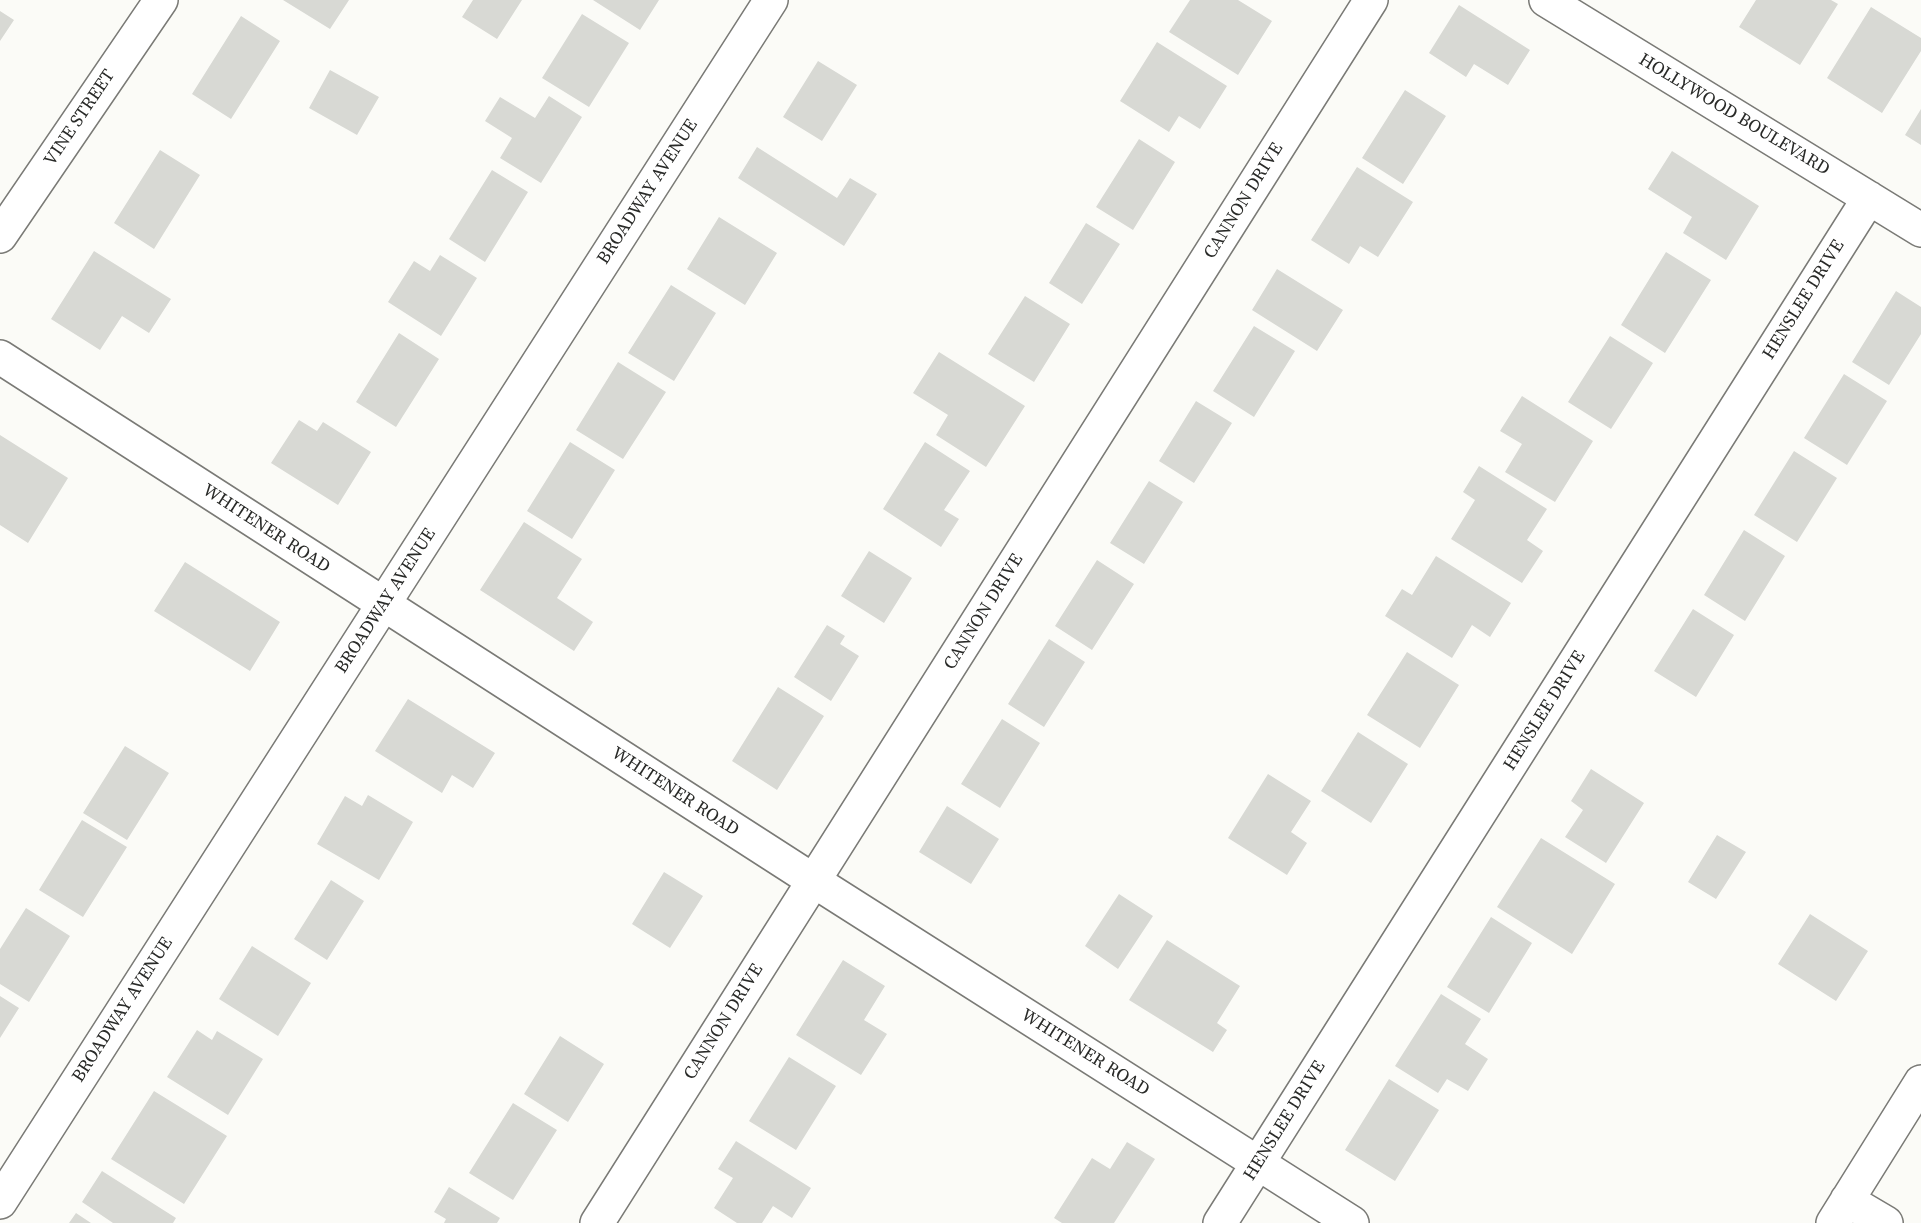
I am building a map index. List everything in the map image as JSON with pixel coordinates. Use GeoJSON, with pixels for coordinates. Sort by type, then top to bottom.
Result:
{"type":"FeatureCollection","features":[{"type":"Feature","properties":{"kind":"street","name":"VINE STREET"},"geometry":{"type":"LineString","coordinates":[[0,236],[161,0]]}},
{"type":"Feature","properties":{"kind":"street","name":"BROADWAY AVENUE"},"geometry":{"type":"LineString","coordinates":[[0,1202],[771,0]]}},
{"type":"Feature","properties":{"kind":"street","name":"CANNON DRIVE"},"geometry":{"type":"LineString","coordinates":[[597,1223],[1371,0]]}},
{"type":"Feature","properties":{"kind":"street","name":"HOLLYWOOD BOULEVARD"},"geometry":{"type":"LineString","coordinates":[[1546,0],[1921,230]]}},
{"type":"Feature","properties":{"kind":"street","name":"HENSLEE DRIVE"},"geometry":{"type":"LineString","coordinates":[[1220,1223],[1869,198]]}},
{"type":"Feature","properties":{"kind":"street","name":"WHITENER ROAD"},"geometry":{"type":"LineString","coordinates":[[0,357],[814,881],[1352,1223]]}},
{"type":"Feature","properties":{"kind":"street"},"geometry":{"type":"LineString","coordinates":[[1886,1223],[1840,1211],[1921,1082]]}},
{"type":"Feature","properties":{"kind":"building"},"geometry":{"type":"Polygon","coordinates":[[[283,0],[349,0],[330,29],[283,0]]]}},
{"type":"Feature","properties":{"kind":"building"},"geometry":{"type":"Polygon","coordinates":[[[473,0],[522,0],[497,39],[462,17],[473,0]]]}},
{"type":"Feature","properties":{"kind":"building"},"geometry":{"type":"Polygon","coordinates":[[[593,0],[659,0],[640,30],[593,0]]]}},
{"type":"Feature","properties":{"kind":"building"},"geometry":{"type":"Polygon","coordinates":[[[1190,0],[1238,0],[1272,21],[1238,75],[1169,32],[1190,0]]]}},
{"type":"Feature","properties":{"kind":"building"},"geometry":{"type":"Polygon","coordinates":[[[1756,0],[1831,0],[1838,4],[1800,65],[1739,27],[1756,0]]]}},
{"type":"Feature","properties":{"kind":"building"},"geometry":{"type":"Polygon","coordinates":[[[1459,5],[1530,50],[1508,85],[1474,64],[1466,77],[1429,53],[1459,5]]]}},
{"type":"Feature","properties":{"kind":"building"},"geometry":{"type":"Polygon","coordinates":[[[1871,7],[1921,38],[1921,51],[1882,113],[1827,78],[1871,7]]]}},
{"type":"Feature","properties":{"kind":"building"},"geometry":{"type":"Polygon","coordinates":[[[0,11],[14,20],[0,41],[0,11]]]}},
{"type":"Feature","properties":{"kind":"building"},"geometry":{"type":"Polygon","coordinates":[[[582,14],[629,43],[589,107],[542,78],[582,14]]]}},
{"type":"Feature","properties":{"kind":"building"},"geometry":{"type":"Polygon","coordinates":[[[241,16],[280,41],[231,119],[192,94],[241,16]]]}},
{"type":"Feature","properties":{"kind":"building"},"geometry":{"type":"Polygon","coordinates":[[[1157,42],[1227,86],[1200,129],[1179,116],[1169,132],[1120,101],[1157,42]]]}},
{"type":"Feature","properties":{"kind":"building"},"geometry":{"type":"Polygon","coordinates":[[[818,61],[857,85],[822,141],[783,117],[818,61]]]}},
{"type":"Feature","properties":{"kind":"building"},"geometry":{"type":"Polygon","coordinates":[[[330,70],[379,97],[357,135],[309,108],[330,70]]]}},
{"type":"Feature","properties":{"kind":"building"},"geometry":{"type":"Polygon","coordinates":[[[1405,90],[1446,116],[1403,184],[1362,158],[1405,90]]]}},
{"type":"Feature","properties":{"kind":"building"},"geometry":{"type":"Polygon","coordinates":[[[549,96],[582,117],[541,183],[500,158],[512,138],[485,121],[500,97],[535,118],[549,96]]]}},
{"type":"Feature","properties":{"kind":"building"},"geometry":{"type":"Polygon","coordinates":[[[1921,109],[1921,145],[1905,135],[1921,109]]]}},
{"type":"Feature","properties":{"kind":"building"},"geometry":{"type":"Polygon","coordinates":[[[1139,139],[1175,162],[1133,230],[1096,207],[1139,139]]]}},
{"type":"Feature","properties":{"kind":"building"},"geometry":{"type":"Polygon","coordinates":[[[757,147],[837,198],[850,178],[877,194],[844,246],[738,178],[757,147]]]}},
{"type":"Feature","properties":{"kind":"building"},"geometry":{"type":"Polygon","coordinates":[[[160,150],[200,175],[154,249],[114,223],[160,150]]]}},
{"type":"Feature","properties":{"kind":"building"},"geometry":{"type":"Polygon","coordinates":[[[1672,151],[1759,206],[1726,260],[1683,233],[1692,217],[1648,189],[1672,151]]]}},
{"type":"Feature","properties":{"kind":"building"},"geometry":{"type":"Polygon","coordinates":[[[1357,167],[1413,202],[1378,257],[1360,246],[1349,264],[1311,240],[1357,167]]]}},
{"type":"Feature","properties":{"kind":"building"},"geometry":{"type":"Polygon","coordinates":[[[492,170],[528,192],[485,262],[449,239],[492,170]]]}},
{"type":"Feature","properties":{"kind":"building"},"geometry":{"type":"Polygon","coordinates":[[[719,217],[777,253],[745,305],[687,269],[719,217]]]}},
{"type":"Feature","properties":{"kind":"building"},"geometry":{"type":"Polygon","coordinates":[[[1086,223],[1120,244],[1082,304],[1049,283],[1086,223]]]}},
{"type":"Feature","properties":{"kind":"building"},"geometry":{"type":"Polygon","coordinates":[[[94,251],[171,299],[149,333],[122,316],[100,350],[51,319],[94,251]]]}},
{"type":"Feature","properties":{"kind":"building"},"geometry":{"type":"Polygon","coordinates":[[[1666,252],[1711,280],[1665,353],[1621,325],[1666,252]]]}},
{"type":"Feature","properties":{"kind":"building"},"geometry":{"type":"Polygon","coordinates":[[[440,255],[477,278],[441,336],[388,302],[414,261],[430,271],[440,255]]]}},
{"type":"Feature","properties":{"kind":"building"},"geometry":{"type":"Polygon","coordinates":[[[1277,269],[1343,310],[1317,351],[1252,310],[1277,269]]]}},
{"type":"Feature","properties":{"kind":"building"},"geometry":{"type":"Polygon","coordinates":[[[671,285],[716,313],[674,381],[628,353],[671,285]]]}},
{"type":"Feature","properties":{"kind":"building"},"geometry":{"type":"Polygon","coordinates":[[[1896,291],[1921,307],[1921,334],[1889,385],[1852,362],[1896,291]]]}},
{"type":"Feature","properties":{"kind":"building"},"geometry":{"type":"Polygon","coordinates":[[[1025,296],[1070,324],[1034,382],[988,354],[1025,296]]]}},
{"type":"Feature","properties":{"kind":"building"},"geometry":{"type":"Polygon","coordinates":[[[1254,326],[1295,351],[1254,417],[1213,391],[1254,326]]]}},
{"type":"Feature","properties":{"kind":"building"},"geometry":{"type":"Polygon","coordinates":[[[399,333],[439,359],[396,427],[356,402],[399,333]]]}},
{"type":"Feature","properties":{"kind":"building"},"geometry":{"type":"Polygon","coordinates":[[[1610,336],[1653,363],[1611,429],[1568,402],[1610,336]]]}},
{"type":"Feature","properties":{"kind":"building"},"geometry":{"type":"Polygon","coordinates":[[[939,352],[1025,406],[986,467],[936,435],[948,415],[913,393],[939,352]]]}},
{"type":"Feature","properties":{"kind":"building"},"geometry":{"type":"Polygon","coordinates":[[[618,362],[666,392],[623,459],[576,430],[618,362]]]}},
{"type":"Feature","properties":{"kind":"building"},"geometry":{"type":"Polygon","coordinates":[[[1844,374],[1887,401],[1847,465],[1804,438],[1844,374]]]}},
{"type":"Feature","properties":{"kind":"building"},"geometry":{"type":"Polygon","coordinates":[[[1522,396],[1593,441],[1555,502],[1505,472],[1522,444],[1500,431],[1522,396]]]}},
{"type":"Feature","properties":{"kind":"building"},"geometry":{"type":"Polygon","coordinates":[[[1196,401],[1232,423],[1194,483],[1159,461],[1196,401]]]}},
{"type":"Feature","properties":{"kind":"building"},"geometry":{"type":"Polygon","coordinates":[[[299,420],[317,431],[323,422],[371,452],[338,505],[271,463],[299,420]]]}},
{"type":"Feature","properties":{"kind":"building"},"geometry":{"type":"Polygon","coordinates":[[[0,435],[68,478],[28,543],[0,525],[0,435]]]}},
{"type":"Feature","properties":{"kind":"building"},"geometry":{"type":"Polygon","coordinates":[[[570,442],[615,470],[572,539],[527,511],[570,442]]]}},
{"type":"Feature","properties":{"kind":"building"},"geometry":{"type":"Polygon","coordinates":[[[925,442],[970,471],[944,510],[959,519],[941,547],[883,509],[925,442]]]}},
{"type":"Feature","properties":{"kind":"building"},"geometry":{"type":"Polygon","coordinates":[[[1794,451],[1837,478],[1797,542],[1754,515],[1794,451]]]}},
{"type":"Feature","properties":{"kind":"building"},"geometry":{"type":"Polygon","coordinates":[[[1479,466],[1547,509],[1527,540],[1543,551],[1522,583],[1451,539],[1475,500],[1463,492],[1479,466]]]}},
{"type":"Feature","properties":{"kind":"building"},"geometry":{"type":"Polygon","coordinates":[[[1149,481],[1183,502],[1144,564],[1110,543],[1149,481]]]}},
{"type":"Feature","properties":{"kind":"building"},"geometry":{"type":"Polygon","coordinates":[[[524,522],[582,559],[557,598],[593,622],[574,651],[480,590],[524,522]]]}},
{"type":"Feature","properties":{"kind":"building"},"geometry":{"type":"Polygon","coordinates":[[[1744,530],[1785,556],[1745,621],[1704,595],[1744,530]]]}},
{"type":"Feature","properties":{"kind":"building"},"geometry":{"type":"Polygon","coordinates":[[[869,551],[912,578],[884,623],[841,596],[869,551]]]}},
{"type":"Feature","properties":{"kind":"building"},"geometry":{"type":"Polygon","coordinates":[[[1436,556],[1511,603],[1490,637],[1472,625],[1452,658],[1385,616],[1402,589],[1412,595],[1436,556]]]}},
{"type":"Feature","properties":{"kind":"building"},"geometry":{"type":"Polygon","coordinates":[[[1097,560],[1134,584],[1092,650],[1055,626],[1097,560]]]}},
{"type":"Feature","properties":{"kind":"building"},"geometry":{"type":"Polygon","coordinates":[[[185,562],[280,622],[250,671],[154,611],[185,562]]]}},
{"type":"Feature","properties":{"kind":"building"},"geometry":{"type":"Polygon","coordinates":[[[1693,609],[1734,635],[1696,697],[1654,671],[1693,609]]]}},
{"type":"Feature","properties":{"kind":"building"},"geometry":{"type":"Polygon","coordinates":[[[827,625],[845,636],[840,644],[859,656],[831,701],[794,677],[827,625]]]}},
{"type":"Feature","properties":{"kind":"building"},"geometry":{"type":"Polygon","coordinates":[[[1049,639],[1085,662],[1044,727],[1008,704],[1049,639]]]}},
{"type":"Feature","properties":{"kind":"building"},"geometry":{"type":"Polygon","coordinates":[[[1407,652],[1459,685],[1420,748],[1367,715],[1407,652]]]}},
{"type":"Feature","properties":{"kind":"building"},"geometry":{"type":"Polygon","coordinates":[[[778,687],[824,716],[777,790],[732,761],[778,687]]]}},
{"type":"Feature","properties":{"kind":"building"},"geometry":{"type":"Polygon","coordinates":[[[408,699],[495,753],[473,788],[452,775],[442,793],[375,751],[408,699]]]}},
{"type":"Feature","properties":{"kind":"building"},"geometry":{"type":"Polygon","coordinates":[[[1002,719],[1040,743],[1000,808],[961,784],[1002,719]]]}},
{"type":"Feature","properties":{"kind":"building"},"geometry":{"type":"Polygon","coordinates":[[[1358,732],[1408,764],[1371,823],[1321,791],[1358,732]]]}},
{"type":"Feature","properties":{"kind":"building"},"geometry":{"type":"Polygon","coordinates":[[[125,746],[169,773],[127,840],[83,813],[125,746]]]}},
{"type":"Feature","properties":{"kind":"building"},"geometry":{"type":"Polygon","coordinates":[[[1591,769],[1644,803],[1606,863],[1565,837],[1583,810],[1571,801],[1591,769]]]}},
{"type":"Feature","properties":{"kind":"building"},"geometry":{"type":"Polygon","coordinates":[[[1268,774],[1311,801],[1291,832],[1307,843],[1287,875],[1228,838],[1268,774]]]}},
{"type":"Feature","properties":{"kind":"building"},"geometry":{"type":"Polygon","coordinates":[[[368,795],[413,822],[379,880],[317,844],[345,796],[362,806],[368,795]]]}},
{"type":"Feature","properties":{"kind":"building"},"geometry":{"type":"Polygon","coordinates":[[[947,806],[999,839],[971,884],[919,852],[947,806]]]}},
{"type":"Feature","properties":{"kind":"building"},"geometry":{"type":"Polygon","coordinates":[[[82,820],[127,847],[83,917],[39,890],[82,820]]]}},
{"type":"Feature","properties":{"kind":"building"},"geometry":{"type":"Polygon","coordinates":[[[1717,835],[1746,852],[1716,899],[1688,882],[1717,835]]]}},
{"type":"Feature","properties":{"kind":"building"},"geometry":{"type":"Polygon","coordinates":[[[1541,838],[1615,884],[1572,954],[1497,907],[1541,838]]]}},
{"type":"Feature","properties":{"kind":"building"},"geometry":{"type":"Polygon","coordinates":[[[664,872],[703,896],[670,948],[632,924],[664,872]]]}},
{"type":"Feature","properties":{"kind":"building"},"geometry":{"type":"Polygon","coordinates":[[[331,880],[364,901],[327,960],[294,939],[331,880]]]}},
{"type":"Feature","properties":{"kind":"building"},"geometry":{"type":"Polygon","coordinates":[[[1119,894],[1153,916],[1118,969],[1085,946],[1119,894]]]}},
{"type":"Feature","properties":{"kind":"building"},"geometry":{"type":"Polygon","coordinates":[[[26,908],[70,936],[29,1002],[0,984],[0,949],[26,908]]]}},
{"type":"Feature","properties":{"kind":"building"},"geometry":{"type":"Polygon","coordinates":[[[1810,914],[1868,951],[1836,1001],[1778,964],[1810,914]]]}},
{"type":"Feature","properties":{"kind":"building"},"geometry":{"type":"Polygon","coordinates":[[[1491,917],[1532,943],[1489,1013],[1447,987],[1491,917]]]}},
{"type":"Feature","properties":{"kind":"building"},"geometry":{"type":"Polygon","coordinates":[[[1167,940],[1240,986],[1217,1023],[1227,1030],[1213,1052],[1129,1000],[1167,940]]]}},
{"type":"Feature","properties":{"kind":"building"},"geometry":{"type":"Polygon","coordinates":[[[252,946],[311,983],[278,1036],[219,999],[252,946]]]}},
{"type":"Feature","properties":{"kind":"building"},"geometry":{"type":"Polygon","coordinates":[[[843,960],[885,986],[864,1020],[887,1034],[861,1075],[796,1035],[843,960]]]}},
{"type":"Feature","properties":{"kind":"building"},"geometry":{"type":"Polygon","coordinates":[[[1441,994],[1481,1019],[1465,1044],[1488,1059],[1468,1091],[1447,1079],[1438,1093],[1395,1066],[1441,994]]]}},
{"type":"Feature","properties":{"kind":"building"},"geometry":{"type":"Polygon","coordinates":[[[0,996],[19,1008],[0,1038],[0,996]]]}},
{"type":"Feature","properties":{"kind":"building"},"geometry":{"type":"Polygon","coordinates":[[[197,1030],[212,1040],[217,1031],[263,1059],[228,1115],[167,1077],[197,1030]]]}},
{"type":"Feature","properties":{"kind":"building"},"geometry":{"type":"Polygon","coordinates":[[[560,1036],[604,1064],[568,1122],[524,1094],[560,1036]]]}},
{"type":"Feature","properties":{"kind":"building"},"geometry":{"type":"Polygon","coordinates":[[[789,1057],[836,1086],[796,1150],[749,1121],[789,1057]]]}},
{"type":"Feature","properties":{"kind":"building"},"geometry":{"type":"Polygon","coordinates":[[[1389,1079],[1439,1110],[1395,1181],[1345,1150],[1389,1079]]]}},
{"type":"Feature","properties":{"kind":"building"},"geometry":{"type":"Polygon","coordinates":[[[154,1091],[227,1136],[184,1204],[111,1159],[154,1091]]]}},
{"type":"Feature","properties":{"kind":"building"},"geometry":{"type":"Polygon","coordinates":[[[513,1103],[557,1130],[513,1200],[469,1173],[513,1103]]]}},
{"type":"Feature","properties":{"kind":"building"},"geometry":{"type":"Polygon","coordinates":[[[736,1141],[811,1188],[792,1218],[773,1206],[762,1223],[737,1223],[714,1208],[733,1178],[718,1169],[736,1141]]]}},
{"type":"Feature","properties":{"kind":"building"},"geometry":{"type":"Polygon","coordinates":[[[1127,1142],[1155,1159],[1114,1223],[1062,1223],[1054,1218],[1092,1158],[1110,1169],[1127,1142]]]}},
{"type":"Feature","properties":{"kind":"building"},"geometry":{"type":"Polygon","coordinates":[[[102,1171],[176,1218],[173,1223],[113,1223],[82,1202],[102,1171]]]}},
{"type":"Feature","properties":{"kind":"building"},"geometry":{"type":"Polygon","coordinates":[[[449,1187],[500,1218],[497,1223],[444,1223],[446,1219],[434,1212],[449,1187]]]}},
{"type":"Feature","properties":{"kind":"building"},"geometry":{"type":"Polygon","coordinates":[[[76,1213],[91,1223],[69,1223],[76,1213]]]}}]}
